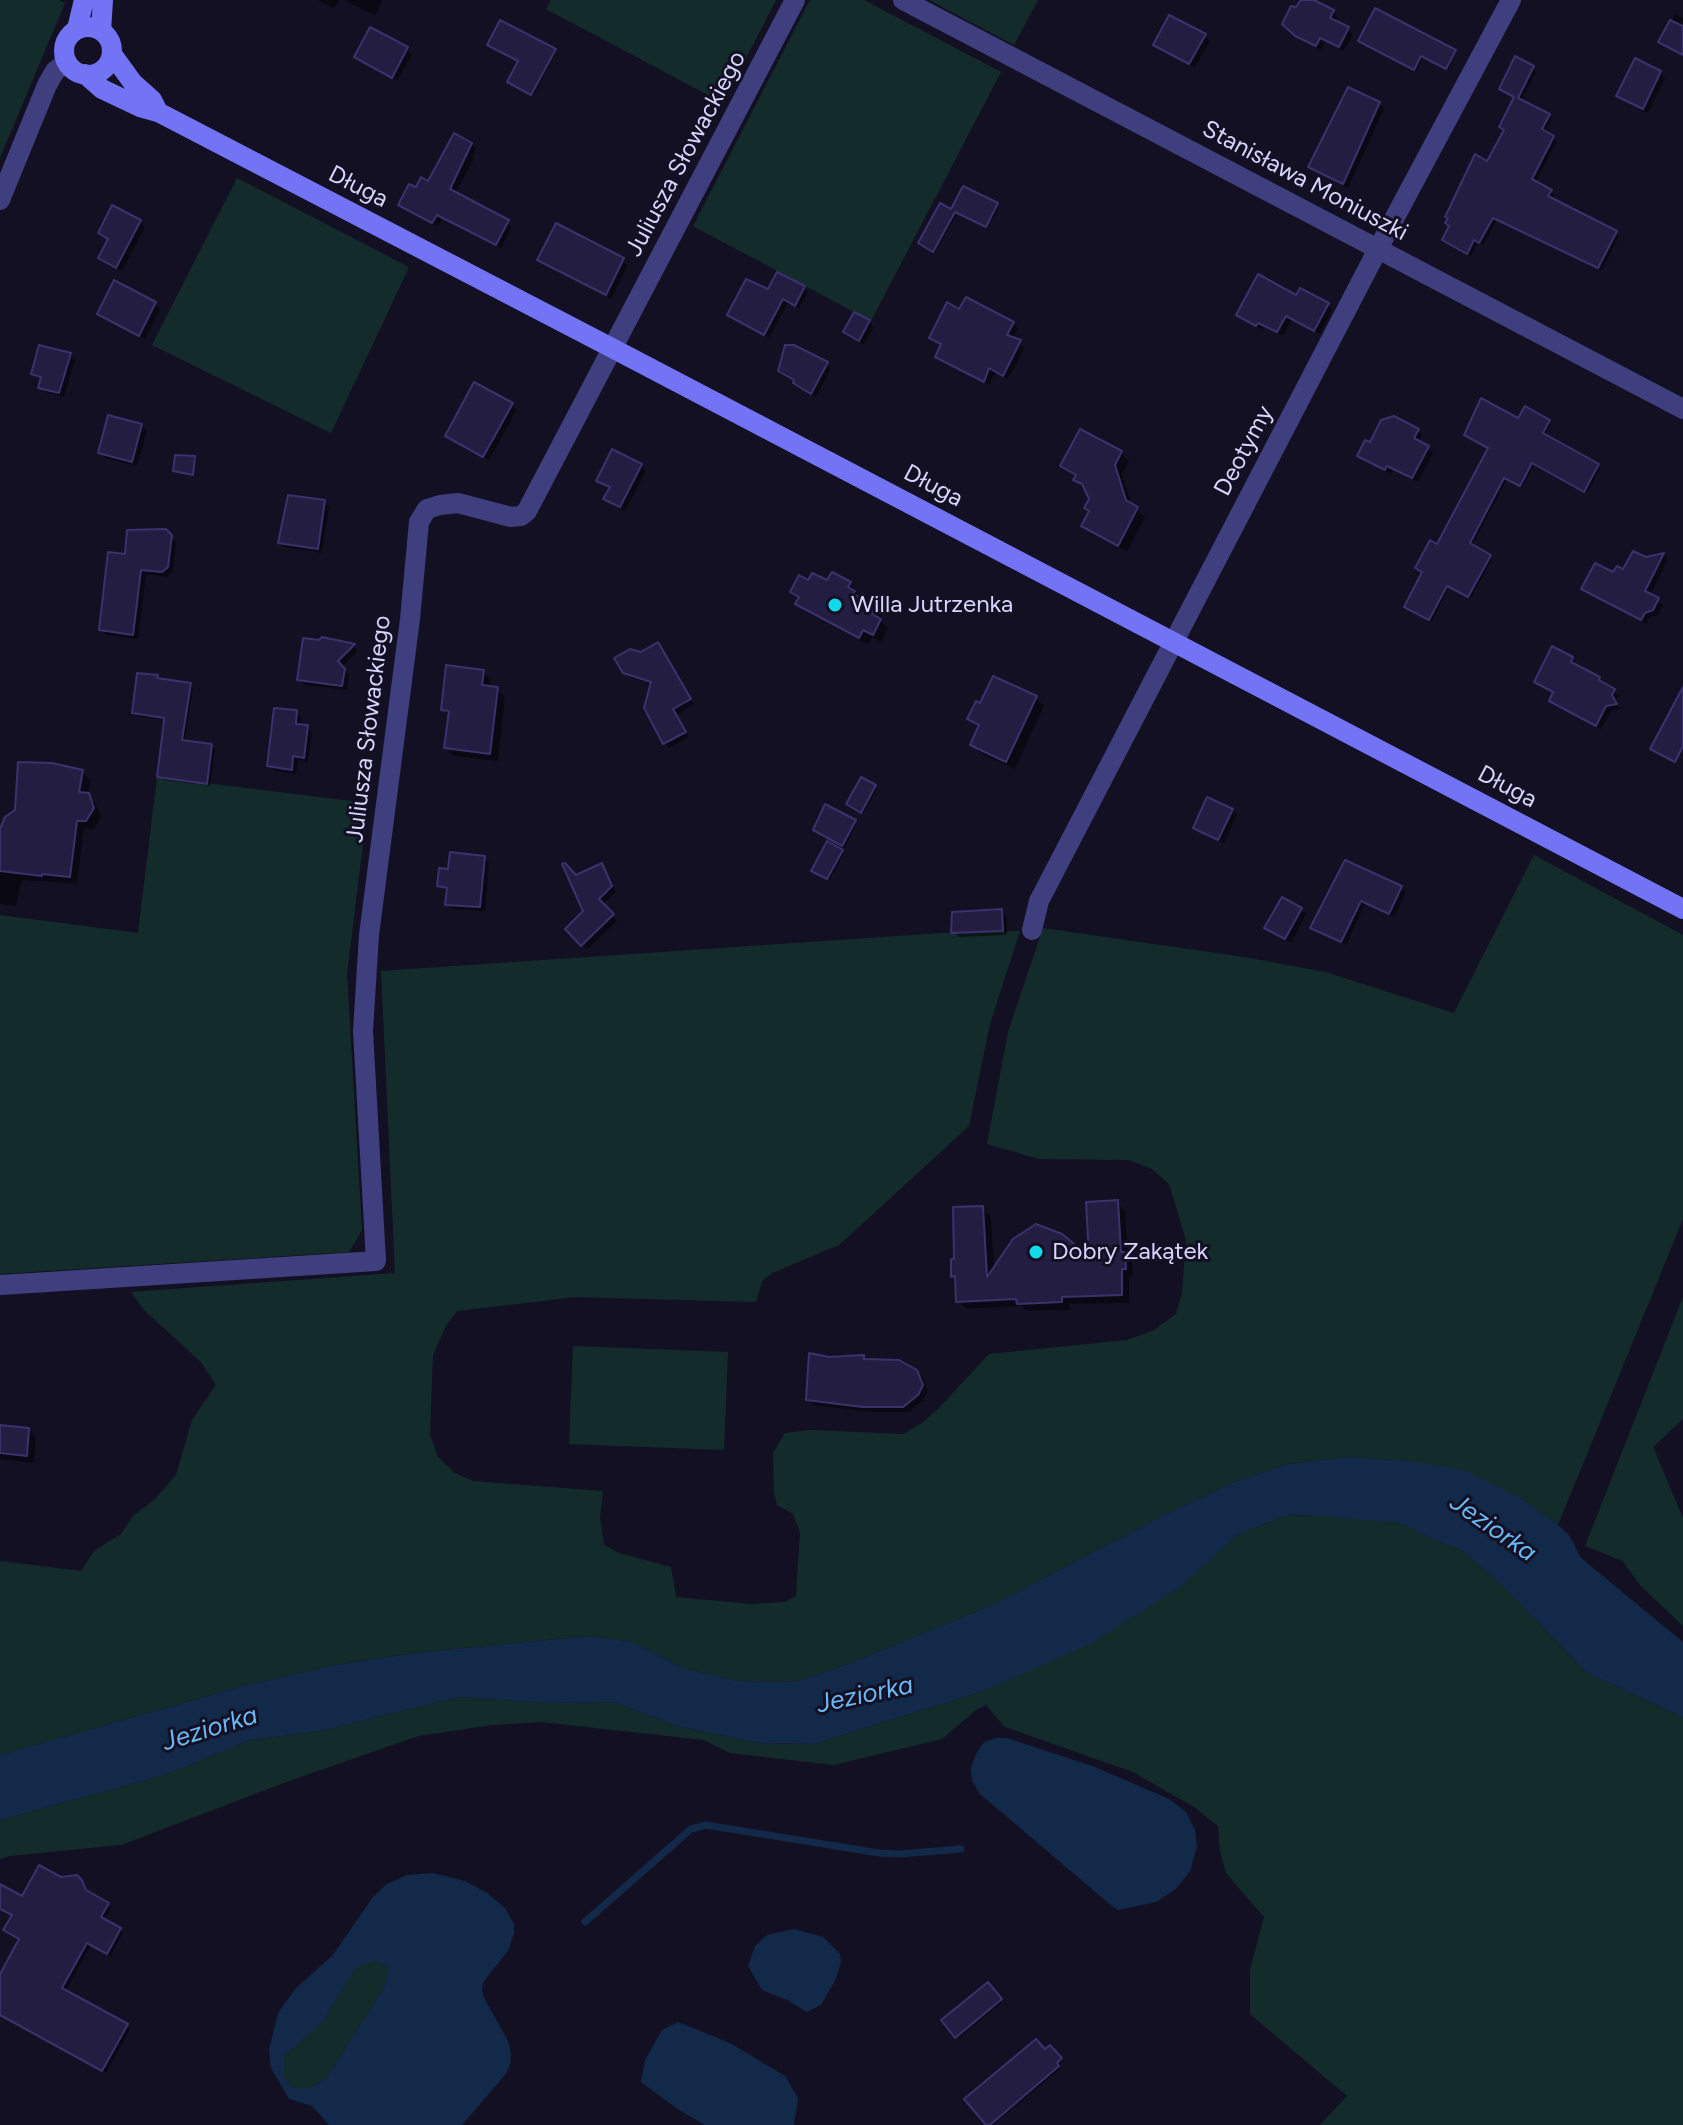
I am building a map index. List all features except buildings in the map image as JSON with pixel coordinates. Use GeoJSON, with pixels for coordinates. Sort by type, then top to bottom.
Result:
{"type":"FeatureCollection","features":[{"type":"Feature","properties":{"kind":"street"},"geometry":{"type":"LineString","coordinates":[[77,29],[89,27],[101,31],[111,43],[112,54],[101,71],[85,74],[67,62],[67,39],[77,29],[84,0]]}},
{"type":"Feature","properties":{"kind":"street"},"geometry":{"type":"LineString","coordinates":[[101,31],[103,0]]}},
{"type":"Feature","properties":{"kind":"street","name":"Juliusza Słowackiego"},"geometry":{"type":"LineString","coordinates":[[0,1285],[376,1261],[363,1031],[368,948],[410,619],[419,522],[427,509],[458,503],[511,517],[521,516],[527,511],[795,0]]}},
{"type":"Feature","properties":{"kind":"street","name":"Stanisława Moniuszki"},"geometry":{"type":"LineString","coordinates":[[903,0],[1683,409]]}},
{"type":"Feature","properties":{"kind":"street","name":"Deotymy"},"geometry":{"type":"LineString","coordinates":[[1032,930],[1039,901],[1511,0]]}},
{"type":"Feature","properties":{"kind":"street","name":"Długa"},"geometry":{"type":"LineString","coordinates":[[112,54],[133,83],[152,100],[158,112]]}},
{"type":"Feature","properties":{"kind":"street"},"geometry":{"type":"LineString","coordinates":[[0,200],[47,85],[55,71],[67,62]]}},
{"type":"Feature","properties":{"kind":"street","name":"Długa"},"geometry":{"type":"LineString","coordinates":[[85,74],[102,89],[158,112],[1683,909]]}},
{"type":"Feature","properties":{"kind":"green space"},"geometry":{"type":"Polygon","coordinates":[[[0,0],[59,0],[65,3],[0,158],[0,0]]]}},
{"type":"Feature","properties":{"kind":"green space"},"geometry":{"type":"Polygon","coordinates":[[[551,0],[776,0],[723,103],[546,9],[551,0]]]}},
{"type":"Feature","properties":{"kind":"green space"},"geometry":{"type":"Polygon","coordinates":[[[810,0],[864,0],[1001,72],[871,321],[693,226],[810,0]]]}},
{"type":"Feature","properties":{"kind":"green space"},"geometry":{"type":"Polygon","coordinates":[[[929,0],[1038,0],[1014,45],[929,0]]]}},
{"type":"Feature","properties":{"kind":"green space"},"geometry":{"type":"Polygon","coordinates":[[[237,178],[409,267],[331,433],[152,345],[237,178]]]}},
{"type":"Feature","properties":{"kind":"green space"},"geometry":{"type":"Polygon","coordinates":[[[157,777],[368,803],[347,974],[362,1230],[349,1252],[0,1274],[0,915],[138,933],[157,777]]]}},
{"type":"Feature","properties":{"kind":"green space"},"geometry":{"type":"Polygon","coordinates":[[[1534,855],[1683,935],[1683,1219],[1558,1525],[1522,1499],[1410,1461],[1349,1457],[1287,1464],[1232,1483],[1166,1514],[995,1604],[838,1668],[794,1682],[738,1681],[683,1668],[633,1642],[588,1636],[414,1653],[336,1665],[243,1686],[0,1755],[0,1561],[81,1571],[94,1551],[121,1534],[133,1516],[155,1499],[176,1475],[192,1420],[216,1385],[201,1362],[145,1311],[131,1292],[395,1273],[381,971],[942,933],[1020,931],[990,1024],[969,1126],[839,1245],[772,1273],[762,1281],[756,1302],[576,1297],[457,1311],[446,1326],[433,1355],[430,1435],[438,1457],[455,1473],[473,1481],[603,1491],[600,1518],[604,1545],[619,1553],[671,1567],[676,1597],[751,1604],[785,1602],[796,1596],[800,1532],[793,1514],[777,1505],[774,1493],[773,1453],[785,1433],[811,1430],[903,1434],[939,1408],[989,1354],[1127,1340],[1154,1330],[1176,1314],[1182,1293],[1186,1240],[1169,1184],[1152,1169],[1129,1160],[1039,1159],[987,1144],[1008,1032],[1043,928],[1325,972],[1454,1013],[1534,855]]]}},
{"type":"Feature","properties":{"kind":"green space"},"geometry":{"type":"Polygon","coordinates":[[[1683,1297],[1683,1419],[1653,1447],[1683,1518],[1683,1626],[1639,1584],[1623,1561],[1585,1546],[1683,1297]]]}},
{"type":"Feature","properties":{"kind":"green space"},"geometry":{"type":"Polygon","coordinates":[[[573,1346],[728,1352],[724,1450],[569,1444],[573,1346]]]}},
{"type":"Feature","properties":{"kind":"green space"},"geometry":{"type":"Polygon","coordinates":[[[1326,1515],[1401,1523],[1463,1551],[1507,1590],[1587,1673],[1683,1717],[1683,2125],[1320,2125],[1347,2096],[1250,2014],[1250,1970],[1264,1917],[1226,1873],[1218,1826],[1194,1807],[1133,1772],[1005,1727],[986,1705],[942,1739],[834,1765],[730,1753],[704,1740],[541,1722],[492,1725],[418,1736],[121,1845],[0,1859],[0,1820],[168,1774],[250,1740],[321,1731],[459,1697],[549,1703],[613,1702],[677,1726],[760,1743],[814,1744],[983,1691],[1180,1587],[1237,1535],[1284,1516],[1326,1515]]]}},
{"type":"Feature","properties":{"kind":"green space"},"geometry":{"type":"Polygon","coordinates":[[[376,1961],[390,1968],[385,1986],[327,2077],[311,2088],[293,2088],[284,2078],[284,2056],[322,2023],[356,1966],[376,1961]]]}},
{"type":"Feature","properties":{"kind":"water","name":"Jeziorka"},"geometry":{"type":"Polygon","coordinates":[[[1349,1457],[1410,1461],[1464,1470],[1522,1499],[1558,1525],[1569,1535],[1581,1558],[1683,1642],[1683,1717],[1587,1673],[1507,1590],[1463,1551],[1401,1523],[1284,1516],[1237,1535],[1180,1587],[1090,1644],[983,1691],[814,1744],[760,1743],[677,1726],[613,1702],[549,1703],[459,1697],[321,1731],[250,1740],[168,1774],[0,1820],[0,1755],[243,1686],[336,1665],[414,1653],[588,1636],[633,1642],[683,1668],[738,1681],[794,1682],[838,1668],[995,1604],[1166,1514],[1232,1483],[1287,1464],[1349,1457]]]}},
{"type":"Feature","properties":{"kind":"water"},"geometry":{"type":"Polygon","coordinates":[[[1007,1738],[1095,1767],[1169,1799],[1186,1812],[1195,1830],[1197,1847],[1190,1871],[1176,1889],[1156,1902],[1118,1910],[1112,1906],[980,1794],[972,1781],[971,1768],[984,1742],[1007,1738]]]}},
{"type":"Feature","properties":{"kind":"water"},"geometry":{"type":"Polygon","coordinates":[[[433,1873],[465,1881],[505,1908],[514,1924],[508,1951],[484,1981],[482,1989],[508,2041],[510,2065],[462,2125],[329,2125],[312,2106],[289,2099],[271,2068],[269,2050],[278,2013],[295,1989],[332,1956],[373,1897],[387,1884],[407,1875],[433,1873]],[[376,1961],[356,1967],[322,2023],[284,2056],[284,2077],[293,2088],[311,2088],[327,2077],[385,1986],[389,1968],[376,1961]]]}},
{"type":"Feature","properties":{"kind":"water"},"geometry":{"type":"Polygon","coordinates":[[[794,1929],[823,1937],[840,1954],[841,1962],[835,1981],[821,2005],[807,2012],[762,1990],[748,1966],[755,1946],[767,1935],[794,1929]]]}},
{"type":"Feature","properties":{"kind":"water"},"geometry":{"type":"Polygon","coordinates":[[[678,2022],[730,2043],[785,2076],[798,2098],[794,2125],[705,2125],[641,2082],[645,2060],[662,2030],[678,2022]]]}},
{"type":"Feature","properties":{"kind":"waterway"},"geometry":{"type":"LineString","coordinates":[[585,1922],[691,1829],[706,1825],[879,1853],[961,1849]]}},
{"type":"Feature","properties":{"kind":"place","name":"Willa Jutrzenka"},"geometry":{"type":"Point","coordinates":[835,605]}},
{"type":"Feature","properties":{"kind":"place","name":"Dobry Zakątek"},"geometry":{"type":"Point","coordinates":[1036,1252]}}]}
